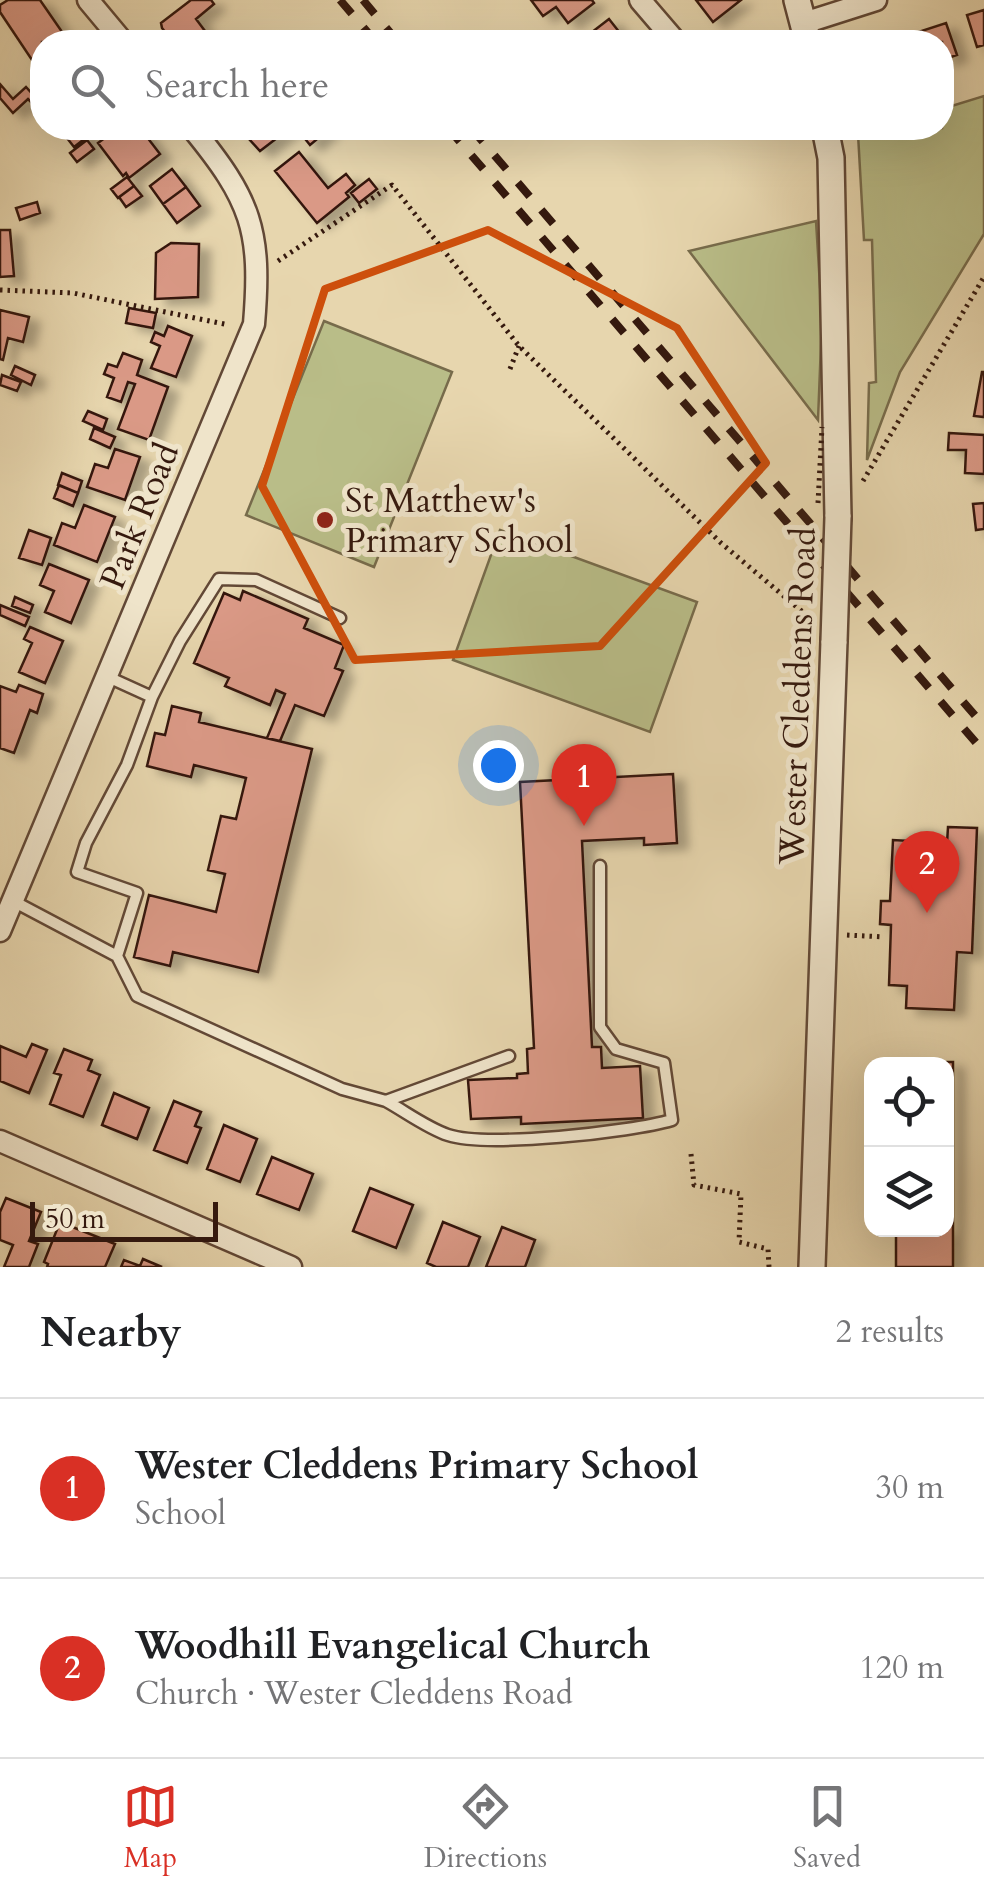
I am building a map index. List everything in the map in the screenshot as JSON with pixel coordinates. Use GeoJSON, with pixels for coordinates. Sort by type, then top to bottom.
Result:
{"type":"FeatureCollection","features":[{"type":"Feature","properties":{"kind":"street"},"geometry":{"type":"LineString","coordinates":[[88,0],[112,30]]}},
{"type":"Feature","properties":{"kind":"street"},"geometry":{"type":"LineString","coordinates":[[640,0],[666,30]]}},
{"type":"Feature","properties":{"kind":"street"},"geometry":{"type":"LineString","coordinates":[[803,22],[876,0]]}},
{"type":"Feature","properties":{"kind":"street","name":"Park Road"},"geometry":{"type":"LineString","coordinates":[[0,931],[252,329],[258,274],[251,218],[202,140]]}},
{"type":"Feature","properties":{"kind":"street","name":"Wester Cleddens Road"},"geometry":{"type":"LineString","coordinates":[[812,1267],[838,517],[831,158],[827,140]]}},
{"type":"Feature","properties":{"kind":"street"},"geometry":{"type":"LineString","coordinates":[[0,1141],[291,1267]]}},
{"type":"Feature","properties":{"kind":"lane"},"geometry":{"type":"LineString","coordinates":[[116,956],[137,893],[77,872],[86,843],[126,765],[152,696],[180,641],[220,579],[256,580],[340,618]]}},
{"type":"Feature","properties":{"kind":"lane"},"geometry":{"type":"LineString","coordinates":[[108,677],[152,696]]}},
{"type":"Feature","properties":{"kind":"lane"},"geometry":{"type":"LineString","coordinates":[[13,900],[116,956],[137,996],[342,1089],[386,1101],[449,1135],[493,1140],[640,1129],[672,1120],[664,1063],[616,1049],[600,1027],[600,866]]}},
{"type":"Feature","properties":{"kind":"lane"},"geometry":{"type":"LineString","coordinates":[[386,1101],[509,1056]]}},
{"type":"Feature","properties":{"kind":"path"},"geometry":{"type":"LineString","coordinates":[[258,274],[392,186],[519,346],[722,543],[811,619]]}},
{"type":"Feature","properties":{"kind":"path"},"geometry":{"type":"LineString","coordinates":[[856,494],[984,277]]}},
{"type":"Feature","properties":{"kind":"path"},"geometry":{"type":"LineString","coordinates":[[0,290],[73,293],[252,329]]}},
{"type":"Feature","properties":{"kind":"path"},"geometry":{"type":"LineString","coordinates":[[510,369],[519,346]]}},
{"type":"Feature","properties":{"kind":"path"},"geometry":{"type":"LineString","coordinates":[[824,934],[884,937]]}},
{"type":"Feature","properties":{"kind":"path"},"geometry":{"type":"LineString","coordinates":[[691,1154],[694,1185],[741,1194],[739,1242],[768,1249],[769,1267]]}},
{"type":"Feature","properties":{"kind":"highlighted area"},"geometry":{"type":"Polygon","coordinates":[[[488,230],[677,328],[766,463],[600,646],[355,660],[262,486],[325,289],[488,230]]]}},
{"type":"Feature","properties":{"kind":"green space"},"geometry":{"type":"Polygon","coordinates":[[[984,96],[984,234],[900,372],[867,460],[869,383],[876,382],[872,240],[864,240],[858,140],[954,140],[954,105],[984,96]]]}},
{"type":"Feature","properties":{"kind":"green space"},"geometry":{"type":"Polygon","coordinates":[[[816,221],[822,318],[818,420],[689,251],[816,221]]]}},
{"type":"Feature","properties":{"kind":"green space"},"geometry":{"type":"Polygon","coordinates":[[[324,321],[452,372],[374,567],[246,515],[324,321]]]}},
{"type":"Feature","properties":{"kind":"green space"},"geometry":{"type":"Polygon","coordinates":[[[500,530],[697,602],[650,732],[453,660],[500,530]]]}},
{"type":"Feature","properties":{"kind":"building"},"geometry":{"type":"Polygon","coordinates":[[[8,0],[40,0],[61,30],[30,30],[30,57],[0,12],[0,5],[8,0]]]}},
{"type":"Feature","properties":{"kind":"building"},"geometry":{"type":"Polygon","coordinates":[[[191,0],[211,0],[214,4],[196,19],[204,30],[164,30],[161,23],[191,0]]]}},
{"type":"Feature","properties":{"kind":"building"},"geometry":{"type":"Polygon","coordinates":[[[531,0],[594,3],[568,23],[556,7],[543,16],[531,0]]]}},
{"type":"Feature","properties":{"kind":"building"},"geometry":{"type":"Polygon","coordinates":[[[696,0],[741,0],[713,22],[696,0]]]}},
{"type":"Feature","properties":{"kind":"building"},"geometry":{"type":"Polygon","coordinates":[[[984,10],[984,45],[977,47],[967,15],[984,10]]]}},
{"type":"Feature","properties":{"kind":"building"},"geometry":{"type":"Polygon","coordinates":[[[609,19],[618,30],[595,30],[609,19]]]}},
{"type":"Feature","properties":{"kind":"building"},"geometry":{"type":"Polygon","coordinates":[[[946,23],[948,30],[924,30],[946,23]]]}},
{"type":"Feature","properties":{"kind":"building"},"geometry":{"type":"Polygon","coordinates":[[[0,84],[13,99],[26,87],[30,91],[30,101],[13,113],[0,98],[0,84]]]}},
{"type":"Feature","properties":{"kind":"building"},"geometry":{"type":"Polygon","coordinates":[[[87,140],[94,149],[77,162],[70,153],[87,140]]]}},
{"type":"Feature","properties":{"kind":"building"},"geometry":{"type":"Polygon","coordinates":[[[149,140],[160,154],[129,178],[126,173],[123,176],[98,143],[149,140]]]}},
{"type":"Feature","properties":{"kind":"building"},"geometry":{"type":"Polygon","coordinates":[[[250,140],[274,140],[260,151],[250,140]]]}},
{"type":"Feature","properties":{"kind":"building"},"geometry":{"type":"Polygon","coordinates":[[[299,152],[328,188],[346,174],[355,185],[346,193],[349,197],[317,223],[275,171],[299,152]]]}},
{"type":"Feature","properties":{"kind":"building"},"geometry":{"type":"Polygon","coordinates":[[[172,169],[186,187],[163,204],[150,186],[172,169]]]}},
{"type":"Feature","properties":{"kind":"building"},"geometry":{"type":"Polygon","coordinates":[[[127,177],[134,186],[118,198],[111,189],[127,177]]]}},
{"type":"Feature","properties":{"kind":"building"},"geometry":{"type":"Polygon","coordinates":[[[369,179],[377,189],[359,203],[351,193],[369,179]]]}},
{"type":"Feature","properties":{"kind":"building"},"geometry":{"type":"Polygon","coordinates":[[[134,186],[142,196],[126,207],[119,197],[134,186]]]}},
{"type":"Feature","properties":{"kind":"building"},"geometry":{"type":"Polygon","coordinates":[[[186,187],[200,206],[177,223],[163,204],[186,187]]]}},
{"type":"Feature","properties":{"kind":"building"},"geometry":{"type":"Polygon","coordinates":[[[37,202],[40,213],[20,220],[16,208],[37,202]]]}},
{"type":"Feature","properties":{"kind":"building"},"geometry":{"type":"Polygon","coordinates":[[[0,230],[10,230],[14,276],[0,277],[0,230]]]}},
{"type":"Feature","properties":{"kind":"building"},"geometry":{"type":"Polygon","coordinates":[[[171,243],[199,244],[198,297],[155,299],[156,253],[171,243]]]}},
{"type":"Feature","properties":{"kind":"building"},"geometry":{"type":"Polygon","coordinates":[[[129,308],[156,313],[153,328],[126,323],[129,308]]]}},
{"type":"Feature","properties":{"kind":"building"},"geometry":{"type":"Polygon","coordinates":[[[0,310],[29,317],[23,342],[8,338],[3,360],[0,359],[0,310]]]}},
{"type":"Feature","properties":{"kind":"building"},"geometry":{"type":"Polygon","coordinates":[[[168,326],[192,336],[176,377],[151,368],[160,346],[151,342],[155,332],[164,336],[168,326]]]}},
{"type":"Feature","properties":{"kind":"building"},"geometry":{"type":"Polygon","coordinates":[[[123,353],[142,360],[137,375],[168,387],[149,440],[118,429],[135,384],[128,382],[121,402],[107,397],[114,378],[104,374],[108,364],[117,367],[123,353]]]}},
{"type":"Feature","properties":{"kind":"building"},"geometry":{"type":"Polygon","coordinates":[[[15,366],[35,375],[31,385],[11,375],[15,366]]]}},
{"type":"Feature","properties":{"kind":"building"},"geometry":{"type":"Polygon","coordinates":[[[984,372],[984,417],[974,416],[984,372]]]}},
{"type":"Feature","properties":{"kind":"building"},"geometry":{"type":"Polygon","coordinates":[[[2,375],[21,382],[17,391],[0,385],[2,375]]]}},
{"type":"Feature","properties":{"kind":"building"},"geometry":{"type":"Polygon","coordinates":[[[88,411],[107,419],[103,430],[83,421],[88,411]]]}},
{"type":"Feature","properties":{"kind":"building"},"geometry":{"type":"Polygon","coordinates":[[[94,428],[115,437],[110,448],[90,439],[94,428]]]}},
{"type":"Feature","properties":{"kind":"building"},"geometry":{"type":"Polygon","coordinates":[[[949,433],[984,435],[984,474],[965,473],[966,450],[948,450],[949,433]]]}},
{"type":"Feature","properties":{"kind":"building"},"geometry":{"type":"Polygon","coordinates":[[[115,449],[140,457],[125,500],[87,487],[95,464],[108,468],[115,449]]]}},
{"type":"Feature","properties":{"kind":"building"},"geometry":{"type":"Polygon","coordinates":[[[62,473],[82,481],[78,493],[58,485],[62,473]]]}},
{"type":"Feature","properties":{"kind":"building"},"geometry":{"type":"Polygon","coordinates":[[[59,485],[78,493],[73,506],[54,498],[59,485]]]}},
{"type":"Feature","properties":{"kind":"building"},"geometry":{"type":"Polygon","coordinates":[[[984,503],[984,529],[976,530],[973,504],[984,503]]]}},
{"type":"Feature","properties":{"kind":"building"},"geometry":{"type":"Polygon","coordinates":[[[84,505],[115,517],[97,562],[54,545],[62,523],[75,528],[84,505]]]}},
{"type":"Feature","properties":{"kind":"building"},"geometry":{"type":"Polygon","coordinates":[[[29,530],[51,538],[42,565],[19,558],[29,530]]]}},
{"type":"Feature","properties":{"kind":"building"},"geometry":{"type":"Polygon","coordinates":[[[49,564],[89,580],[71,623],[45,612],[54,591],[40,585],[49,564]]]}},
{"type":"Feature","properties":{"kind":"building"},"geometry":{"type":"Polygon","coordinates":[[[243,591],[308,619],[304,628],[344,645],[335,668],[343,671],[324,716],[295,705],[280,741],[267,738],[285,694],[276,690],[270,705],[225,686],[229,678],[194,663],[224,593],[240,600],[243,591]]]}},
{"type":"Feature","properties":{"kind":"building"},"geometry":{"type":"Polygon","coordinates":[[[15,597],[33,605],[30,613],[12,606],[15,597]]]}},
{"type":"Feature","properties":{"kind":"building"},"geometry":{"type":"Polygon","coordinates":[[[0,605],[29,617],[25,626],[0,615],[0,605]]]}},
{"type":"Feature","properties":{"kind":"building"},"geometry":{"type":"Polygon","coordinates":[[[30,627],[63,641],[45,683],[19,672],[32,643],[24,639],[30,627]]]}},
{"type":"Feature","properties":{"kind":"building"},"geometry":{"type":"Polygon","coordinates":[[[19,685],[43,694],[37,713],[30,710],[14,753],[0,748],[0,686],[16,692],[19,685]]]}},
{"type":"Feature","properties":{"kind":"building"},"geometry":{"type":"Polygon","coordinates":[[[172,706],[201,713],[199,722],[312,749],[258,972],[173,952],[170,966],[134,957],[149,895],[216,912],[225,874],[208,870],[221,816],[236,819],[246,778],[194,765],[191,777],[147,766],[155,733],[165,735],[172,706]]]}},
{"type":"Feature","properties":{"kind":"building"},"geometry":{"type":"Polygon","coordinates":[[[673,774],[677,843],[644,845],[644,838],[582,841],[592,1047],[601,1047],[602,1068],[640,1066],[643,1118],[521,1124],[521,1117],[471,1119],[468,1080],[517,1078],[517,1074],[528,1073],[527,1049],[534,1048],[520,782],[673,774]]]}},
{"type":"Feature","properties":{"kind":"building"},"geometry":{"type":"Polygon","coordinates":[[[948,827],[977,828],[972,953],[957,952],[954,1010],[906,1008],[907,986],[889,985],[891,925],[880,924],[881,901],[890,901],[893,840],[947,843],[948,827]]]}},
{"type":"Feature","properties":{"kind":"building"},"geometry":{"type":"Polygon","coordinates":[[[32,1044],[47,1050],[29,1093],[0,1081],[0,1046],[26,1057],[32,1044]]]}},
{"type":"Feature","properties":{"kind":"building"},"geometry":{"type":"Polygon","coordinates":[[[64,1049],[92,1060],[88,1070],[100,1075],[83,1117],[50,1104],[61,1075],[54,1073],[64,1049]]]}},
{"type":"Feature","properties":{"kind":"building"},"geometry":{"type":"Polygon","coordinates":[[[114,1093],[149,1108],[137,1139],[102,1125],[114,1093]]]}},
{"type":"Feature","properties":{"kind":"building"},"geometry":{"type":"Polygon","coordinates":[[[174,1101],[201,1112],[195,1126],[201,1128],[187,1163],[154,1150],[174,1101]]]}},
{"type":"Feature","properties":{"kind":"building"},"geometry":{"type":"Polygon","coordinates":[[[224,1125],[257,1139],[240,1182],[207,1169],[224,1125]]]}},
{"type":"Feature","properties":{"kind":"building"},"geometry":{"type":"Polygon","coordinates":[[[272,1157],[313,1174],[299,1210],[257,1194],[272,1157]]]}},
{"type":"Feature","properties":{"kind":"building"},"geometry":{"type":"Polygon","coordinates":[[[370,1188],[413,1205],[396,1248],[353,1231],[370,1188]]]}},
{"type":"Feature","properties":{"kind":"building"},"geometry":{"type":"Polygon","coordinates":[[[6,1198],[41,1212],[29,1241],[38,1244],[29,1267],[4,1267],[13,1245],[0,1240],[0,1212],[6,1198]]]}},
{"type":"Feature","properties":{"kind":"building"},"geometry":{"type":"Polygon","coordinates":[[[60,1222],[115,1244],[105,1267],[47,1267],[44,1262],[60,1222]]]}},
{"type":"Feature","properties":{"kind":"building"},"geometry":{"type":"Polygon","coordinates":[[[443,1222],[480,1237],[468,1267],[436,1267],[427,1263],[443,1222]]]}},
{"type":"Feature","properties":{"kind":"building"},"geometry":{"type":"Polygon","coordinates":[[[502,1227],[535,1240],[525,1267],[486,1267],[502,1227]]]}},
{"type":"Feature","properties":{"kind":"building"},"geometry":{"type":"Polygon","coordinates":[[[896,1237],[953,1237],[953,1267],[896,1267],[896,1237]]]}},
{"type":"Feature","properties":{"kind":"building"},"geometry":{"type":"Polygon","coordinates":[[[143,1259],[162,1267],[121,1267],[124,1260],[140,1266],[143,1259]]]}},
{"type":"Feature","properties":{"kind":"railway"},"geometry":{"type":"LineString","coordinates":[[340,0],[366,30]]}},
{"type":"Feature","properties":{"kind":"railway"},"geometry":{"type":"LineString","coordinates":[[363,0],[388,30]]}},
{"type":"Feature","properties":{"kind":"railway"},"geometry":{"type":"LineString","coordinates":[[458,140],[984,752]]}},
{"type":"Feature","properties":{"kind":"railway"},"geometry":{"type":"LineString","coordinates":[[481,140],[984,726]]}},
{"type":"Feature","properties":{"kind":"place","name":"St Matthew's Primary School"},"geometry":{"type":"Point","coordinates":[325,520]}},
{"type":"Feature","properties":{"kind":"place","name":"Wester Cleddens Primary School"},"geometry":{"type":"Point","coordinates":[584,826]}},
{"type":"Feature","properties":{"kind":"place","name":"Woodhill Evangelical Church"},"geometry":{"type":"Point","coordinates":[927,913]}}]}
